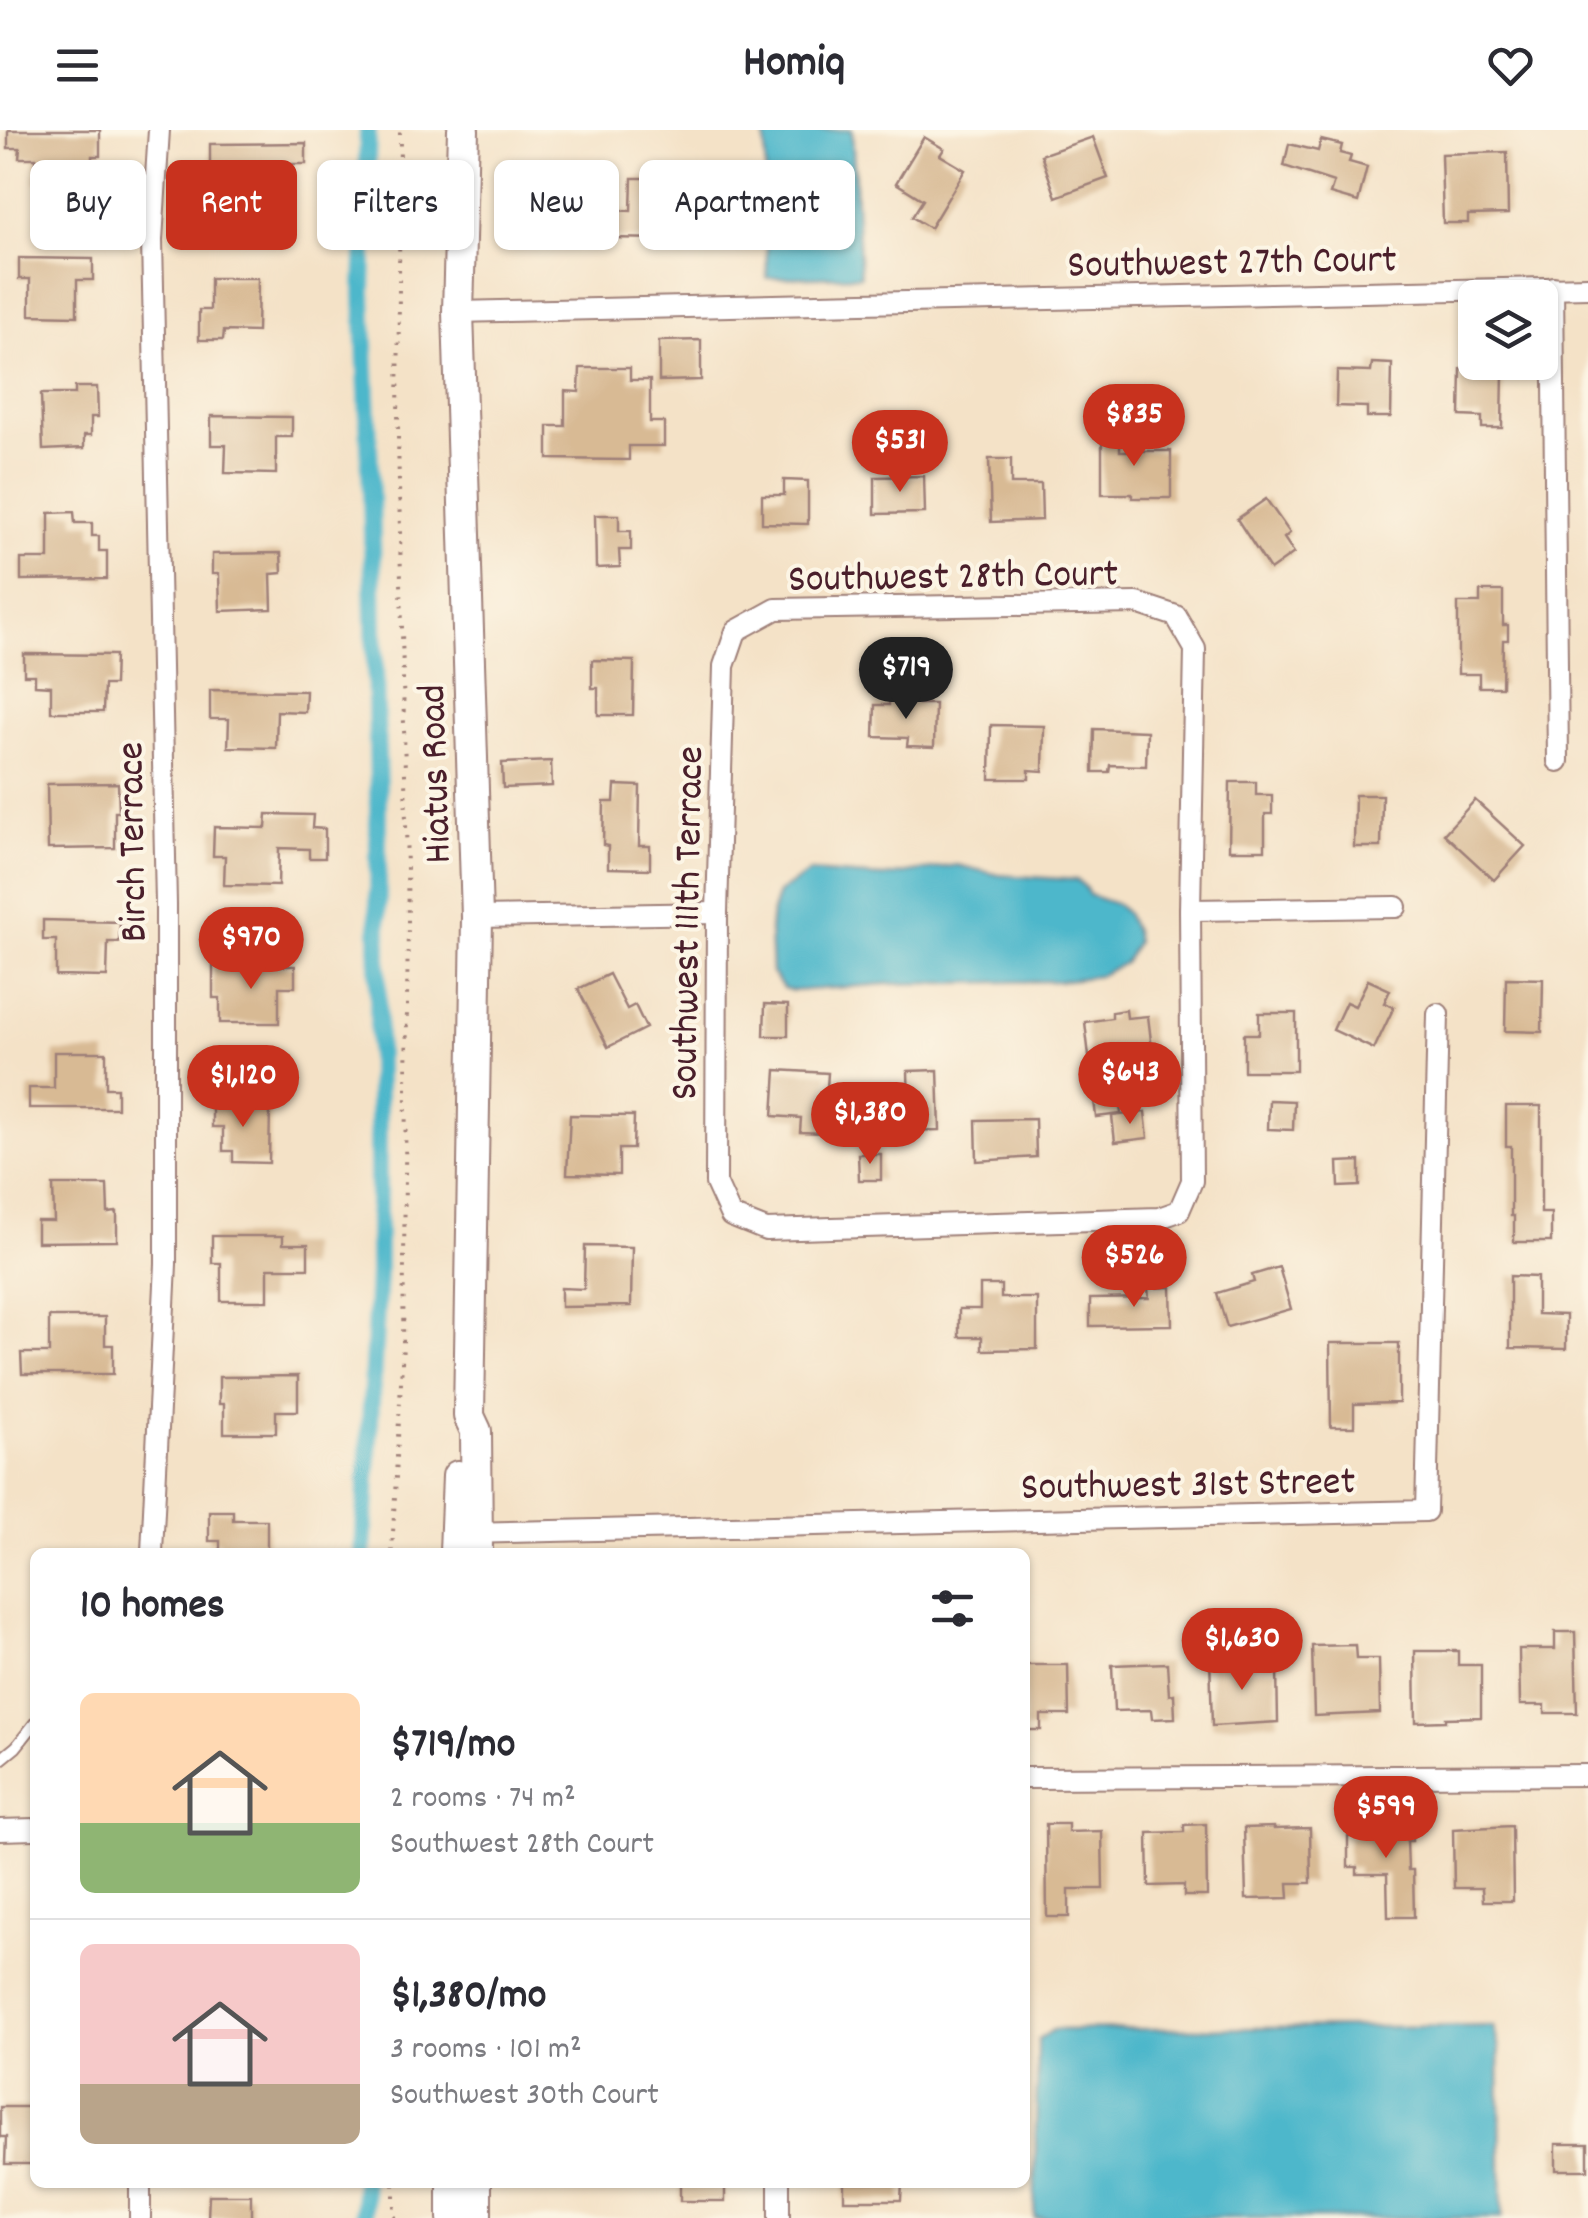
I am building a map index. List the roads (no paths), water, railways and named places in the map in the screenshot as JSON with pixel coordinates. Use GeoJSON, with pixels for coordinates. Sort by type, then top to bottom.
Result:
{"type":"FeatureCollection","features":[{"type":"Feature","properties":{"kind":"street","name":"Birch Terrace"},"geometry":{"type":"LineString","coordinates":[[152,1548],[166,1264],[166,904],[152,240],[159,130]]}},
{"type":"Feature","properties":{"kind":"street","name":"Hiatus Road"},"geometry":{"type":"LineString","coordinates":[[463,130],[458,312],[477,917],[470,1416],[460,1431],[466,1543]]}},
{"type":"Feature","properties":{"kind":"street","name":"Southwest 27th Court"},"geometry":{"type":"LineString","coordinates":[[1558,287],[1588,287]]}},
{"type":"Feature","properties":{"kind":"street","name":"Southwest 27th Court"},"geometry":{"type":"LineString","coordinates":[[458,312],[1458,289]]}},
{"type":"Feature","properties":{"kind":"street"},"geometry":{"type":"LineString","coordinates":[[1554,380],[1558,762]]}},
{"type":"Feature","properties":{"kind":"street","name":"Southwest 28th Court"},"geometry":{"type":"LineString","coordinates":[[736,631],[776,609],[1137,603],[1176,616],[1196,649],[1190,910]]}},
{"type":"Feature","properties":{"kind":"street","name":"Southwest 111th Terrace"},"geometry":{"type":"LineString","coordinates":[[736,631],[724,666],[716,913],[716,1184],[731,1216],[766,1230],[1159,1218],[1179,1211],[1192,1181],[1190,910]]}},
{"type":"Feature","properties":{"kind":"street"},"geometry":{"type":"LineString","coordinates":[[1190,910],[1396,907]]}},
{"type":"Feature","properties":{"kind":"street"},"geometry":{"type":"LineString","coordinates":[[477,917],[716,913]]}},
{"type":"Feature","properties":{"kind":"street","name":"Southwest 31st Street"},"geometry":{"type":"LineString","coordinates":[[466,1543],[1426,1510],[1438,1014]]}},
{"type":"Feature","properties":{"kind":"street"},"geometry":{"type":"LineString","coordinates":[[1030,1778],[1588,1775]]}},
{"type":"Feature","properties":{"kind":"street"},"geometry":{"type":"LineString","coordinates":[[0,1830],[30,1829]]}},
{"type":"Feature","properties":{"kind":"street"},"geometry":{"type":"LineString","coordinates":[[140,2188],[140,2218]]}},
{"type":"Feature","properties":{"kind":"street"},"geometry":{"type":"LineString","coordinates":[[453,2188],[453,2218]]}},
{"type":"Feature","properties":{"kind":"street"},"geometry":{"type":"LineString","coordinates":[[476,2188],[476,2218]]}},
{"type":"Feature","properties":{"kind":"street"},"geometry":{"type":"LineString","coordinates":[[779,2188],[779,2218]]}},
{"type":"Feature","properties":{"kind":"lane"},"geometry":{"type":"LineString","coordinates":[[0,1760],[30,1730]]}},
{"type":"Feature","properties":{"kind":"water"},"geometry":{"type":"Polygon","coordinates":[[[765,130],[852,130],[854,160],[765,160],[765,130]]]}},
{"type":"Feature","properties":{"kind":"water"},"geometry":{"type":"Polygon","coordinates":[[[855,185],[860,276],[767,278],[767,250],[855,250],[855,185]]]}},
{"type":"Feature","properties":{"kind":"water"},"geometry":{"type":"Polygon","coordinates":[[[957,865],[999,875],[1077,880],[1089,895],[1116,904],[1126,913],[1136,942],[1124,963],[1098,976],[1059,981],[888,984],[793,991],[783,988],[772,973],[770,930],[778,893],[810,872],[883,877],[957,865]]]}},
{"type":"Feature","properties":{"kind":"water"},"geometry":{"type":"Polygon","coordinates":[[[1493,2026],[1499,2049],[1502,2218],[1034,2218],[1038,2040],[1053,2030],[1493,2026]]]}},
{"type":"Feature","properties":{"kind":"waterway"},"geometry":{"type":"LineString","coordinates":[[363,1548],[378,1273],[378,790],[363,293],[368,130]]}},
{"type":"Feature","properties":{"kind":"waterway"},"geometry":{"type":"LineString","coordinates":[[364,2188],[365,2218]]}}]}
